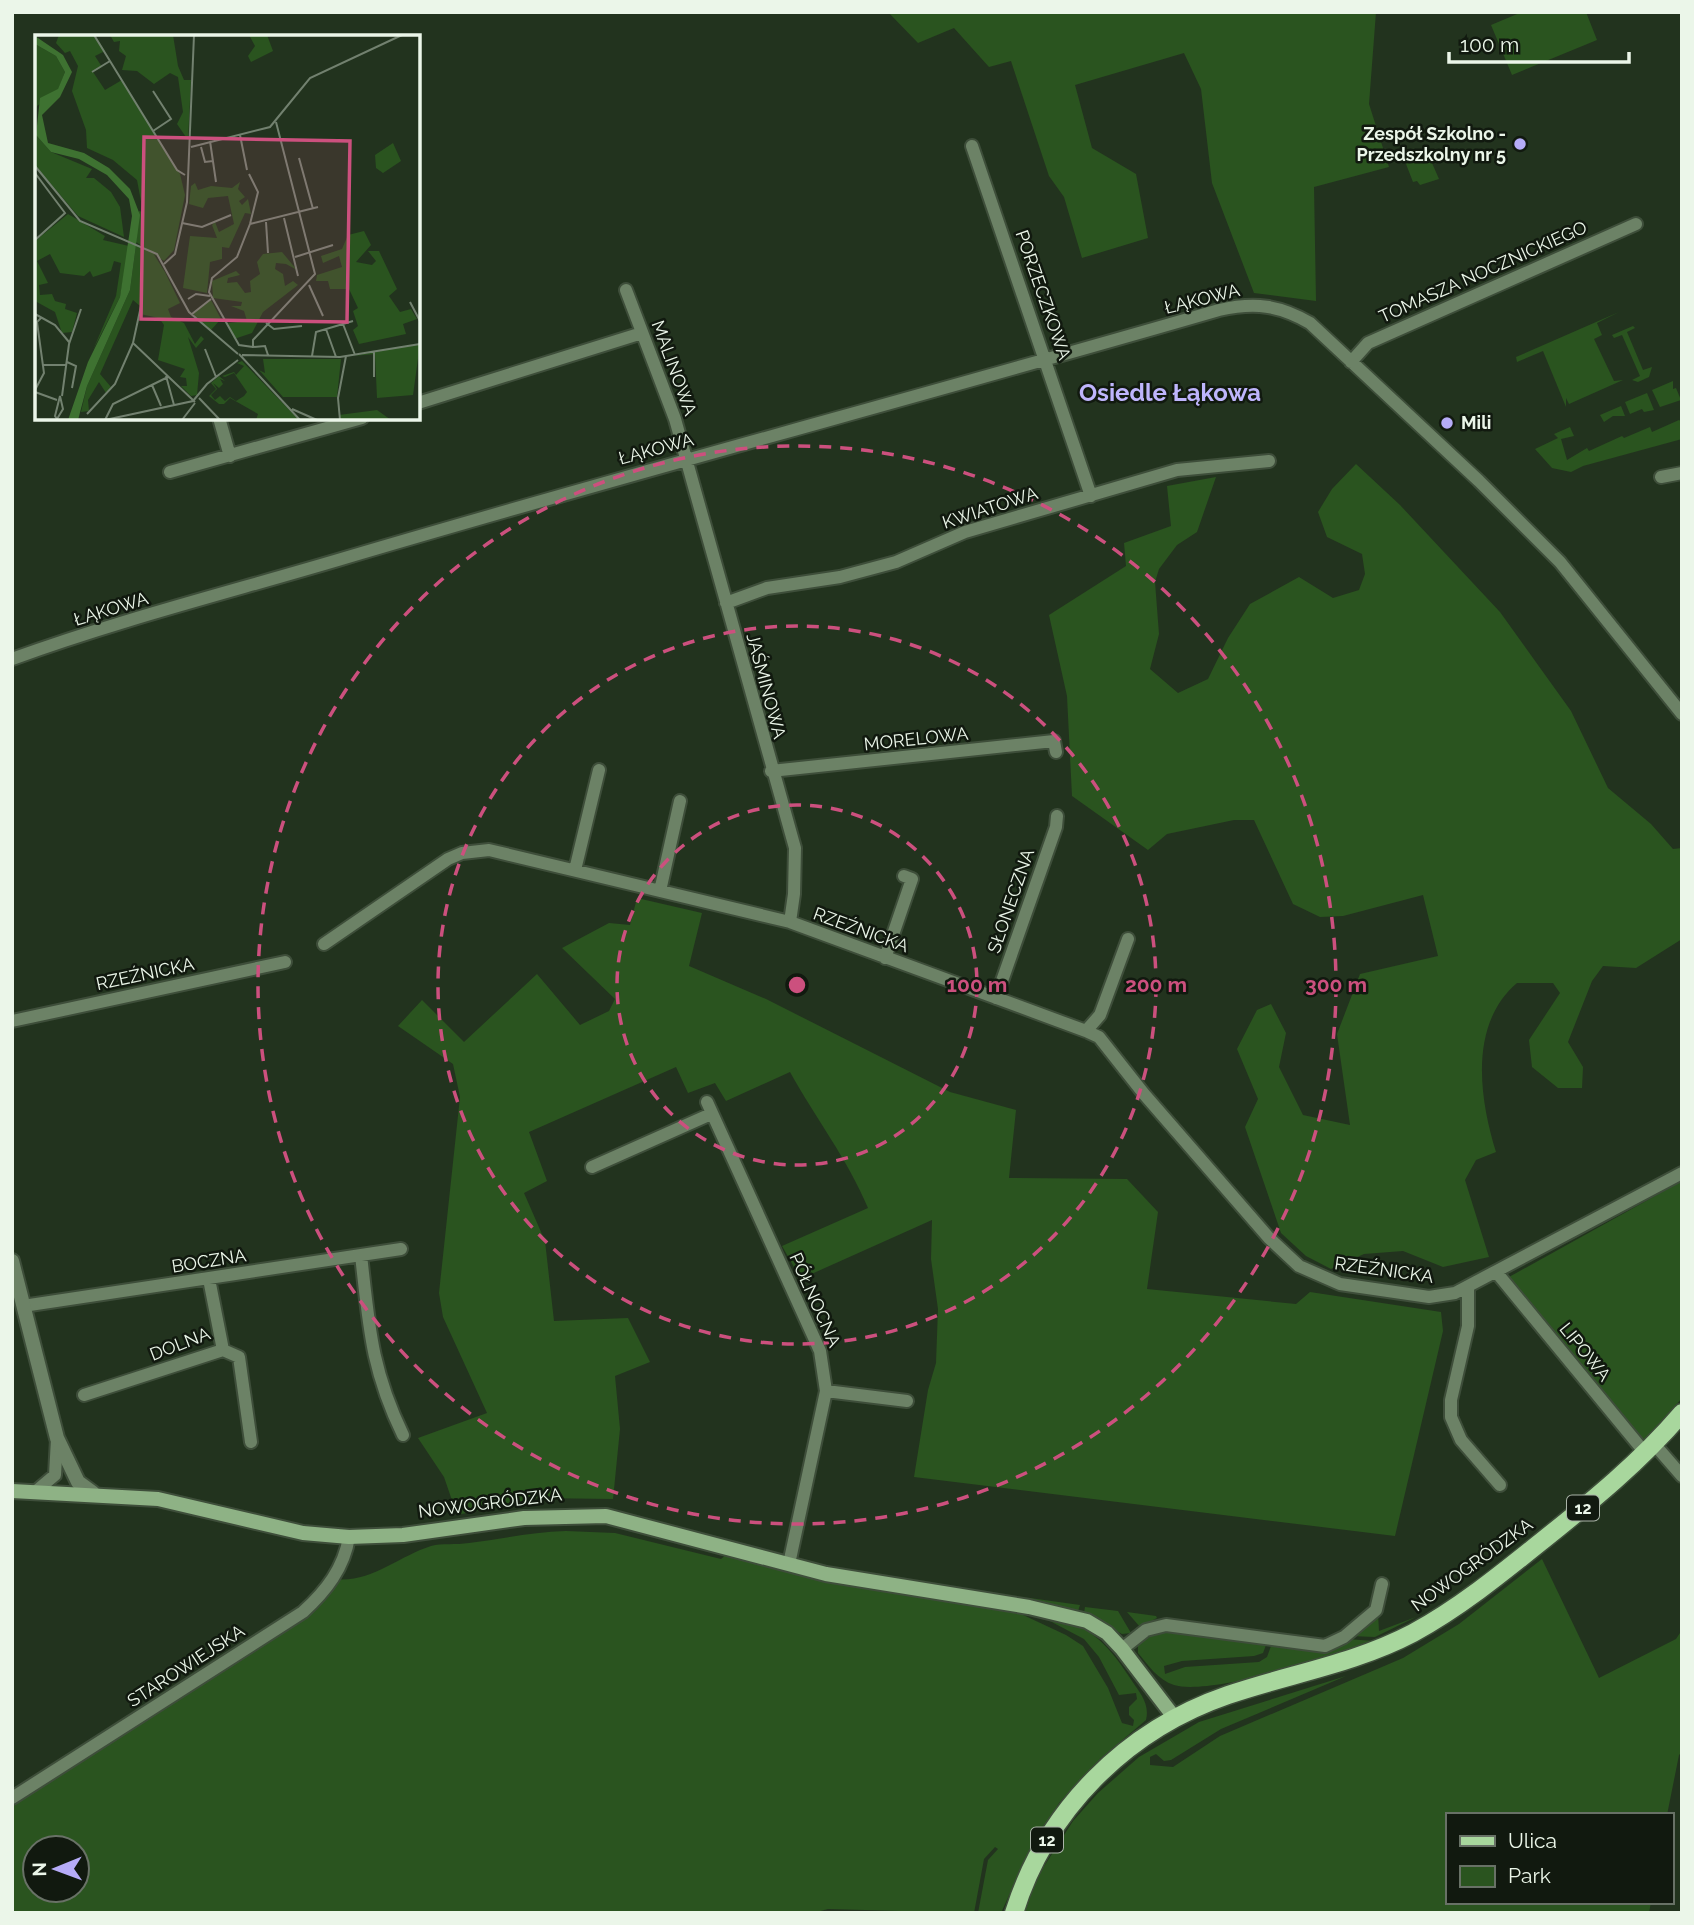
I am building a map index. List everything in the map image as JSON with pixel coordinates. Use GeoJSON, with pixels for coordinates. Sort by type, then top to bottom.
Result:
{"type":"FeatureCollection","features":[{"type":"Feature","properties":{"kind":"main road","name":"NOWOGRÓDZKA"},"geometry":{"type":"LineString","coordinates":[[12,1491],[93,1493],[158,1499],[303,1533],[349,1537],[403,1535],[523,1518],[599,1515],[789,1564],[1087,1621],[1107,1633],[1122,1649],[1174,1717],[1226,1695],[1342,1662],[1410,1634],[1488,1584],[1650,1449],[1682,1413]]}},
{"type":"Feature","properties":{"kind":"main road","name":"12"},"geometry":{"type":"LineString","coordinates":[[1016,1906],[1038,1854],[1086,1787],[1123,1751],[1174,1717]]}},
{"type":"Feature","properties":{"kind":"street","name":"PORZECZKOWA"},"geometry":{"type":"LineString","coordinates":[[972,146],[1048,361],[1091,496]]}},
{"type":"Feature","properties":{"kind":"street","name":"TOMASZA NOCZNICKIEGO"},"geometry":{"type":"LineString","coordinates":[[1351,362],[1368,342],[1636,223]]}},
{"type":"Feature","properties":{"kind":"street","name":"MALINOWA"},"geometry":{"type":"LineString","coordinates":[[626,290],[675,419],[686,459]]}},
{"type":"Feature","properties":{"kind":"street","name":"ŁĄKOWA"},"geometry":{"type":"LineString","coordinates":[[12,659],[173,608],[686,459],[1048,361],[1244,304],[1287,310],[1310,323],[1351,362]]}},
{"type":"Feature","properties":{"kind":"street"},"geometry":{"type":"LineString","coordinates":[[420,402],[642,333]]}},
{"type":"Feature","properties":{"kind":"street"},"geometry":{"type":"LineString","coordinates":[[1351,362],[1560,562],[1682,714]]}},
{"type":"Feature","properties":{"kind":"street"},"geometry":{"type":"LineString","coordinates":[[220,420],[230,456]]}},
{"type":"Feature","properties":{"kind":"street"},"geometry":{"type":"LineString","coordinates":[[170,472],[355,420]]}},
{"type":"Feature","properties":{"kind":"street","name":"JAŚMINOWA"},"geometry":{"type":"LineString","coordinates":[[686,459],[794,848],[794,894],[790,922]]}},
{"type":"Feature","properties":{"kind":"street","name":"KWIATOWA"},"geometry":{"type":"LineString","coordinates":[[726,603],[767,588],[840,577],[897,562],[965,532],[1177,470],[1269,461]]}},
{"type":"Feature","properties":{"kind":"street"},"geometry":{"type":"LineString","coordinates":[[1661,477],[1682,473]]}},
{"type":"Feature","properties":{"kind":"street","name":"MORELOWA"},"geometry":{"type":"LineString","coordinates":[[771,771],[1054,741],[1056,752]]}},
{"type":"Feature","properties":{"kind":"street"},"geometry":{"type":"LineString","coordinates":[[575,870],[598,770]]}},
{"type":"Feature","properties":{"kind":"street"},"geometry":{"type":"LineString","coordinates":[[660,891],[680,801]]}},
{"type":"Feature","properties":{"kind":"street","name":"SŁONECZNA"},"geometry":{"type":"LineString","coordinates":[[996,998],[1056,827],[1057,816]]}},
{"type":"Feature","properties":{"kind":"street","name":"RZEŹNICKA"},"geometry":{"type":"LineString","coordinates":[[324,944],[448,859],[462,853],[500,851],[790,922],[1099,1037],[1144,1094],[1269,1238],[1299,1266],[1340,1284],[1409,1295],[1444,1296],[1468,1288],[1497,1273],[1682,1172]]}},
{"type":"Feature","properties":{"kind":"street"},"geometry":{"type":"LineString","coordinates":[[885,958],[912,879],[904,876]]}},
{"type":"Feature","properties":{"kind":"street"},"geometry":{"type":"LineString","coordinates":[[1086,1031],[1100,1015],[1128,939]]}},
{"type":"Feature","properties":{"kind":"street","name":"RZEŹNICKA"},"geometry":{"type":"LineString","coordinates":[[12,1021],[285,962]]}},
{"type":"Feature","properties":{"kind":"street","name":"PÓŁNOCNA"},"geometry":{"type":"LineString","coordinates":[[592,1167],[709,1108],[820,1351],[826,1391],[789,1564]]}},
{"type":"Feature","properties":{"kind":"street","name":"BOCZNA"},"geometry":{"type":"LineString","coordinates":[[23,1306],[401,1249]]}},
{"type":"Feature","properties":{"kind":"street"},"geometry":{"type":"LineString","coordinates":[[361,1255],[371,1350],[383,1393],[402,1435]]}},
{"type":"Feature","properties":{"kind":"street"},"geometry":{"type":"LineString","coordinates":[[12,1261],[57,1438],[78,1482],[93,1493]]}},
{"type":"Feature","properties":{"kind":"street","name":"LIPOWA"},"geometry":{"type":"LineString","coordinates":[[1497,1273],[1650,1449],[1682,1476]]}},
{"type":"Feature","properties":{"kind":"street","name":"DOLNA"},"geometry":{"type":"LineString","coordinates":[[84,1395],[223,1350],[209,1279]]}},
{"type":"Feature","properties":{"kind":"street"},"geometry":{"type":"LineString","coordinates":[[1468,1288],[1468,1326],[1451,1400],[1451,1417],[1461,1440],[1500,1485]]}},
{"type":"Feature","properties":{"kind":"street"},"geometry":{"type":"LineString","coordinates":[[223,1350],[239,1357],[251,1442]]}},
{"type":"Feature","properties":{"kind":"street"},"geometry":{"type":"LineString","coordinates":[[826,1391],[906,1401]]}},
{"type":"Feature","properties":{"kind":"street"},"geometry":{"type":"LineString","coordinates":[[35,1492],[55,1475],[57,1438]]}},
{"type":"Feature","properties":{"kind":"street","name":"STAROWIEJSKA"},"geometry":{"type":"LineString","coordinates":[[12,1798],[303,1612],[321,1595],[337,1572],[349,1537]]}},
{"type":"Feature","properties":{"kind":"street"},"geometry":{"type":"LineString","coordinates":[[1122,1649],[1146,1630],[1166,1625],[1325,1646],[1338,1641],[1376,1610],[1382,1584]]}},
{"type":"Feature","properties":{"kind":"green space"},"geometry":{"type":"Polygon","coordinates":[[[888,12],[1376,12],[1369,104],[1389,167],[1314,187],[1316,301],[1254,293],[1212,183],[1201,89],[1184,53],[1075,85],[1092,148],[1136,174],[1148,238],[1082,258],[1064,197],[1049,176],[1011,61],[989,67],[954,28],[918,43],[888,12]]]}},
{"type":"Feature","properties":{"kind":"green space"},"geometry":{"type":"Polygon","coordinates":[[[1522,12],[1586,12],[1597,40],[1512,75],[1491,25],[1522,12]]]}},
{"type":"Feature","properties":{"kind":"green space"},"geometry":{"type":"Polygon","coordinates":[[[1425,149],[1433,154],[1432,163],[1439,179],[1420,185],[1417,181],[1413,182],[1406,164],[1416,160],[1415,153],[1425,149]]]}},
{"type":"Feature","properties":{"kind":"green space"},"geometry":{"type":"Polygon","coordinates":[[[1619,312],[1597,323],[1602,335],[1594,339],[1614,381],[1623,380],[1569,404],[1566,398],[1566,407],[1543,351],[1517,362],[1516,357],[1619,312]]]}},
{"type":"Feature","properties":{"kind":"green space"},"geometry":{"type":"Polygon","coordinates":[[[1633,326],[1635,328],[1627,332],[1643,370],[1652,367],[1649,377],[1638,382],[1632,380],[1640,376],[1622,335],[1614,338],[1612,335],[1633,326]]]}},
{"type":"Feature","properties":{"kind":"green space"},"geometry":{"type":"Polygon","coordinates":[[[1673,381],[1673,389],[1676,388],[1681,400],[1660,407],[1652,390],[1673,381]]]}},
{"type":"Feature","properties":{"kind":"green space"},"geometry":{"type":"Polygon","coordinates":[[[1647,393],[1654,410],[1644,412],[1642,409],[1630,414],[1625,402],[1647,393]]]}},
{"type":"Feature","properties":{"kind":"green space"},"geometry":{"type":"Polygon","coordinates":[[[1621,406],[1625,416],[1613,416],[1604,422],[1600,415],[1621,406]]]}},
{"type":"Feature","properties":{"kind":"green space"},"geometry":{"type":"Polygon","coordinates":[[[1679,420],[1682,422],[1682,439],[1583,466],[1571,472],[1552,468],[1535,449],[1558,438],[1554,434],[1570,427],[1574,436],[1561,439],[1567,460],[1587,448],[1589,451],[1650,427],[1652,432],[1679,420]]]}},
{"type":"Feature","properties":{"kind":"green space"},"geometry":{"type":"Polygon","coordinates":[[[1356,464],[1400,505],[1500,612],[1571,711],[1608,788],[1651,824],[1673,849],[1682,848],[1682,939],[1636,968],[1603,966],[1592,981],[1568,1042],[1583,1067],[1582,1088],[1558,1088],[1532,1067],[1529,1040],[1560,993],[1553,983],[1517,983],[1502,1000],[1491,1019],[1482,1062],[1485,1108],[1496,1152],[1476,1160],[1465,1180],[1489,1257],[1443,1267],[1403,1251],[1364,1254],[1331,1269],[1306,1256],[1281,1233],[1245,1127],[1258,1099],[1237,1049],[1257,1010],[1271,1004],[1286,1033],[1279,1067],[1303,1115],[1350,1125],[1337,1034],[1360,974],[1438,956],[1423,895],[1343,916],[1320,917],[1293,904],[1254,820],[1234,820],[1167,834],[1148,850],[1072,796],[1067,696],[1049,615],[1126,566],[1124,543],[1171,526],[1167,486],[1216,477],[1197,532],[1177,545],[1159,569],[1155,582],[1159,634],[1150,669],[1178,693],[1208,679],[1228,638],[1250,604],[1299,577],[1333,598],[1359,590],[1365,574],[1362,554],[1327,537],[1318,512],[1332,489],[1356,464]]]}},
{"type":"Feature","properties":{"kind":"green space"},"geometry":{"type":"Polygon","coordinates":[[[637,898],[702,913],[689,966],[766,999],[950,1092],[1016,1110],[1009,1178],[1127,1179],[1158,1212],[1147,1289],[1296,1304],[1310,1292],[1441,1312],[1443,1331],[1395,1536],[914,1477],[928,1390],[936,1363],[938,1309],[931,1259],[932,1220],[807,1276],[798,1274],[782,1246],[868,1208],[841,1155],[790,1072],[726,1101],[715,1083],[688,1093],[676,1067],[529,1132],[547,1181],[524,1193],[545,1241],[554,1321],[628,1318],[650,1362],[615,1376],[620,1429],[613,1499],[536,1498],[457,1515],[444,1477],[418,1438],[487,1413],[443,1317],[439,1293],[460,1097],[453,1064],[398,1026],[422,1000],[464,1042],[537,974],[580,1025],[609,1011],[615,999],[562,948],[609,923],[630,925],[637,898]]]}},
{"type":"Feature","properties":{"kind":"green space"},"geometry":{"type":"Polygon","coordinates":[[[1682,1181],[1682,1398],[1647,1438],[1640,1440],[1529,1306],[1509,1277],[1682,1181]]]}},
{"type":"Feature","properties":{"kind":"green space"},"geometry":{"type":"Polygon","coordinates":[[[566,1531],[615,1533],[721,1559],[727,1554],[830,1581],[1021,1614],[1083,1646],[1108,1688],[1122,1723],[1133,1726],[1134,1720],[1129,1715],[1129,1707],[1137,1699],[1136,1693],[1119,1695],[1099,1657],[1084,1639],[1048,1620],[1062,1621],[1098,1638],[1116,1658],[1144,1699],[1146,1720],[1101,1758],[1059,1803],[1028,1854],[1001,1913],[978,1913],[988,1860],[998,1849],[995,1847],[984,1859],[974,1913],[828,1909],[813,1913],[12,1913],[12,1799],[318,1597],[334,1579],[372,1573],[431,1546],[566,1531]]]}},
{"type":"Feature","properties":{"kind":"green space"},"geometry":{"type":"Polygon","coordinates":[[[1542,1559],[1599,1678],[1676,1639],[1682,1630],[1682,1752],[1679,1755],[1667,1813],[1446,1813],[1446,1904],[1651,1904],[1649,1913],[1026,1913],[1026,1903],[1041,1871],[1073,1821],[1098,1793],[1139,1757],[1199,1722],[1346,1676],[1221,1729],[1171,1760],[1164,1761],[1156,1754],[1150,1757],[1150,1765],[1173,1767],[1220,1736],[1403,1658],[1459,1624],[1542,1559]]]}},
{"type":"Feature","properties":{"kind":"green space"},"geometry":{"type":"Polygon","coordinates":[[[1030,1598],[1080,1605],[1078,1611],[1031,1602],[1030,1598]]]}},
{"type":"Feature","properties":{"kind":"green space"},"geometry":{"type":"Polygon","coordinates":[[[1085,1607],[1118,1611],[1131,1633],[1122,1634],[1084,1613],[1085,1607]]]}},
{"type":"Feature","properties":{"kind":"green space"},"geometry":{"type":"Polygon","coordinates":[[[1127,1612],[1156,1616],[1157,1618],[1140,1627],[1127,1612]]]}},
{"type":"Feature","properties":{"kind":"green space"},"geometry":{"type":"Polygon","coordinates":[[[1378,1614],[1379,1631],[1416,1617],[1375,1637],[1350,1636],[1378,1614]]]}},
{"type":"Feature","properties":{"kind":"green space"},"geometry":{"type":"Polygon","coordinates":[[[1152,1633],[1266,1645],[1263,1653],[1254,1656],[1182,1661],[1164,1666],[1165,1674],[1185,1667],[1259,1662],[1267,1657],[1271,1646],[1316,1651],[1347,1639],[1374,1641],[1274,1673],[1191,1687],[1174,1685],[1163,1680],[1138,1653],[1138,1644],[1152,1633]]]}},
{"type":"Feature","properties":{"kind":"place","name":"Zespół Szkolno - Przedszkolny nr 5"},"geometry":{"type":"Point","coordinates":[1520,144]}},
{"type":"Feature","properties":{"kind":"place","name":"Mili"},"geometry":{"type":"Point","coordinates":[1447,423]}},
{"type":"Feature","properties":{"kind":"district","name":"Osiedle Łąkowa"},"geometry":{"type":"Point","coordinates":[1170,393]}}]}
